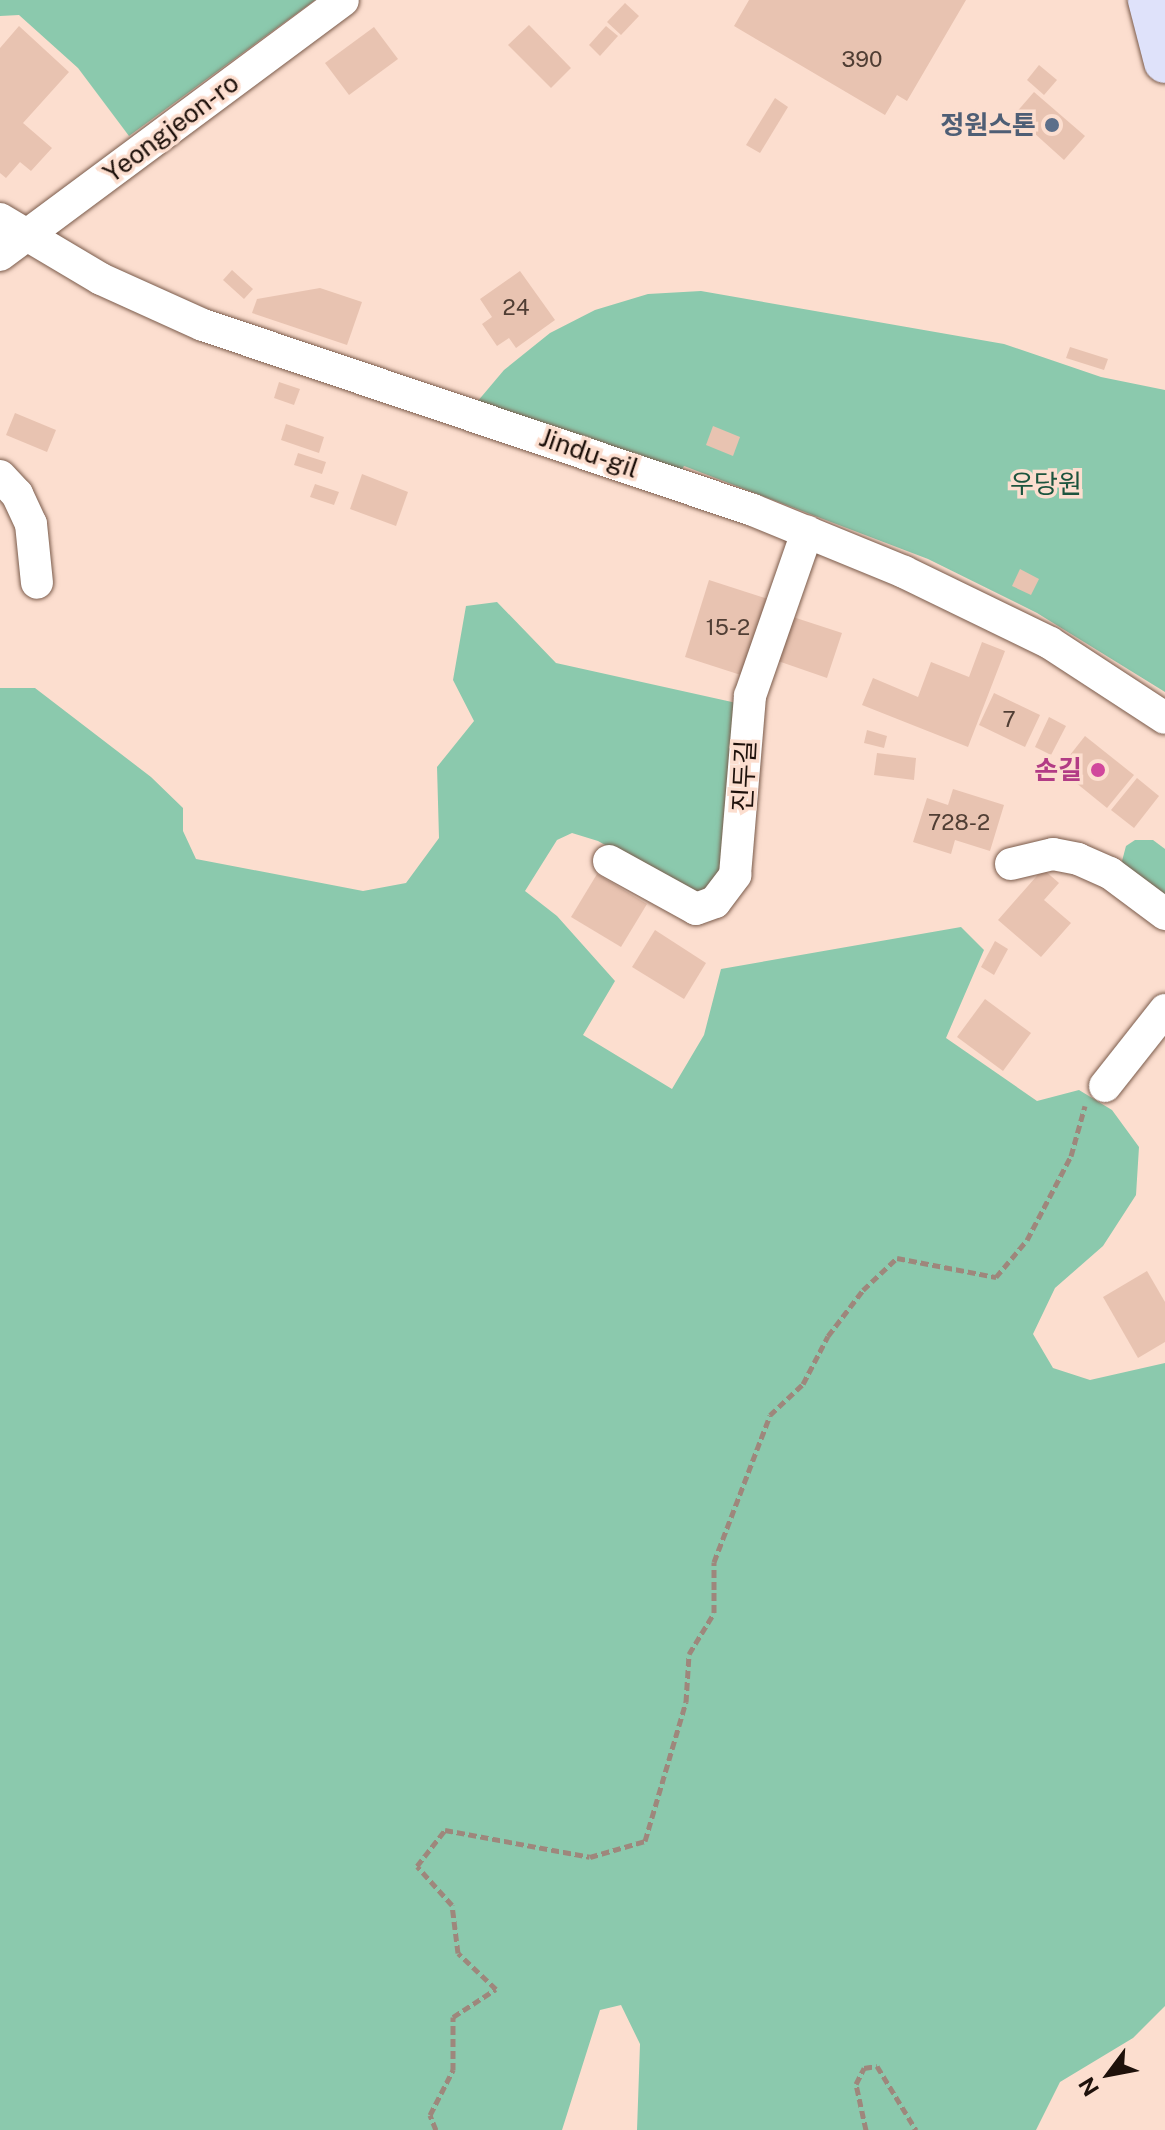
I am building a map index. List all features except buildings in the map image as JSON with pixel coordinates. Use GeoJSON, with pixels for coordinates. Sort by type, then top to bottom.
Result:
{"type":"FeatureCollection","features":[{"type":"Feature","properties":{"kind":"main road"},"geometry":{"type":"LineString","coordinates":[[1149,0],[1165,62]]}},
{"type":"Feature","properties":{"kind":"street","name":"Yeongjeon-ro"},"geometry":{"type":"LineString","coordinates":[[0,255],[13,227],[343,0]]}},
{"type":"Feature","properties":{"kind":"street","name":"Jindu-gil"},"geometry":{"type":"LineString","coordinates":[[13,227],[101,279],[203,325],[521,429],[807,532],[980,606],[1050,643],[1165,718]]}},
{"type":"Feature","properties":{"kind":"street"},"geometry":{"type":"LineString","coordinates":[[0,476],[17,494],[31,524],[37,583]]}},
{"type":"Feature","properties":{"kind":"street","name":"진두길"},"geometry":{"type":"LineString","coordinates":[[609,861],[696,909],[715,902],[735,875],[750,696],[807,532]]}},
{"type":"Feature","properties":{"kind":"street"},"geometry":{"type":"LineString","coordinates":[[1011,864],[1053,854],[1078,859],[1110,873],[1165,914]]}},
{"type":"Feature","properties":{"kind":"street"},"geometry":{"type":"LineString","coordinates":[[1105,1086],[1165,1010]]}},
{"type":"Feature","properties":{"kind":"path"},"geometry":{"type":"LineString","coordinates":[[436,2130],[430,2115],[453,2070],[453,2017],[496,1989],[458,1953],[452,1905],[417,1866],[445,1830],[590,1857],[645,1841],[686,1702],[689,1654],[714,1613],[714,1562],[770,1415],[803,1384],[828,1336],[863,1290],[897,1258],[996,1277],[1027,1240],[1071,1156],[1084,1107],[1105,1086]]}},
{"type":"Feature","properties":{"kind":"path"},"geometry":{"type":"LineString","coordinates":[[866,2130],[856,2084],[864,2068],[877,2066],[916,2130]]}},
{"type":"Feature","properties":{"kind":"green space"},"geometry":{"type":"Polygon","coordinates":[[[0,0],[315,0],[129,136],[78,68],[19,15],[0,16],[0,0]]]}},
{"type":"Feature","properties":{"kind":"green space","name":"우당원"},"geometry":{"type":"Polygon","coordinates":[[[701,291],[1004,344],[1101,377],[1165,390],[1165,692],[1037,613],[928,559],[684,466],[679,474],[477,402],[504,370],[550,333],[595,310],[648,294],[701,291]]]}},
{"type":"Feature","properties":{"kind":"green space"},"geometry":{"type":"Polygon","coordinates":[[[497,602],[556,663],[741,704],[718,884],[693,894],[598,841],[572,833],[557,840],[525,891],[557,916],[615,981],[583,1035],[672,1089],[704,1035],[721,969],[961,927],[984,950],[946,1038],[1037,1101],[1079,1090],[1112,1110],[1139,1147],[1136,1195],[1103,1246],[1055,1288],[1033,1334],[1053,1368],[1090,1380],[1165,1363],[1165,2006],[1133,2038],[1060,2082],[1036,2130],[637,2130],[640,2044],[621,2005],[600,2010],[562,2130],[0,2130],[0,688],[35,688],[151,777],[183,808],[183,831],[196,859],[363,891],[406,883],[439,838],[437,767],[474,721],[453,680],[466,606],[497,602]]]}},
{"type":"Feature","properties":{"kind":"green space"},"geometry":{"type":"Polygon","coordinates":[[[1135,840],[1153,840],[1165,849],[1165,905],[1130,875],[1122,861],[1126,846],[1135,840]]]}},
{"type":"Feature","properties":{"kind":"place","name":"정원스톤"},"geometry":{"type":"Point","coordinates":[1052,125]}},
{"type":"Feature","properties":{"kind":"place","name":"손길"},"geometry":{"type":"Point","coordinates":[1098,770]}}]}
